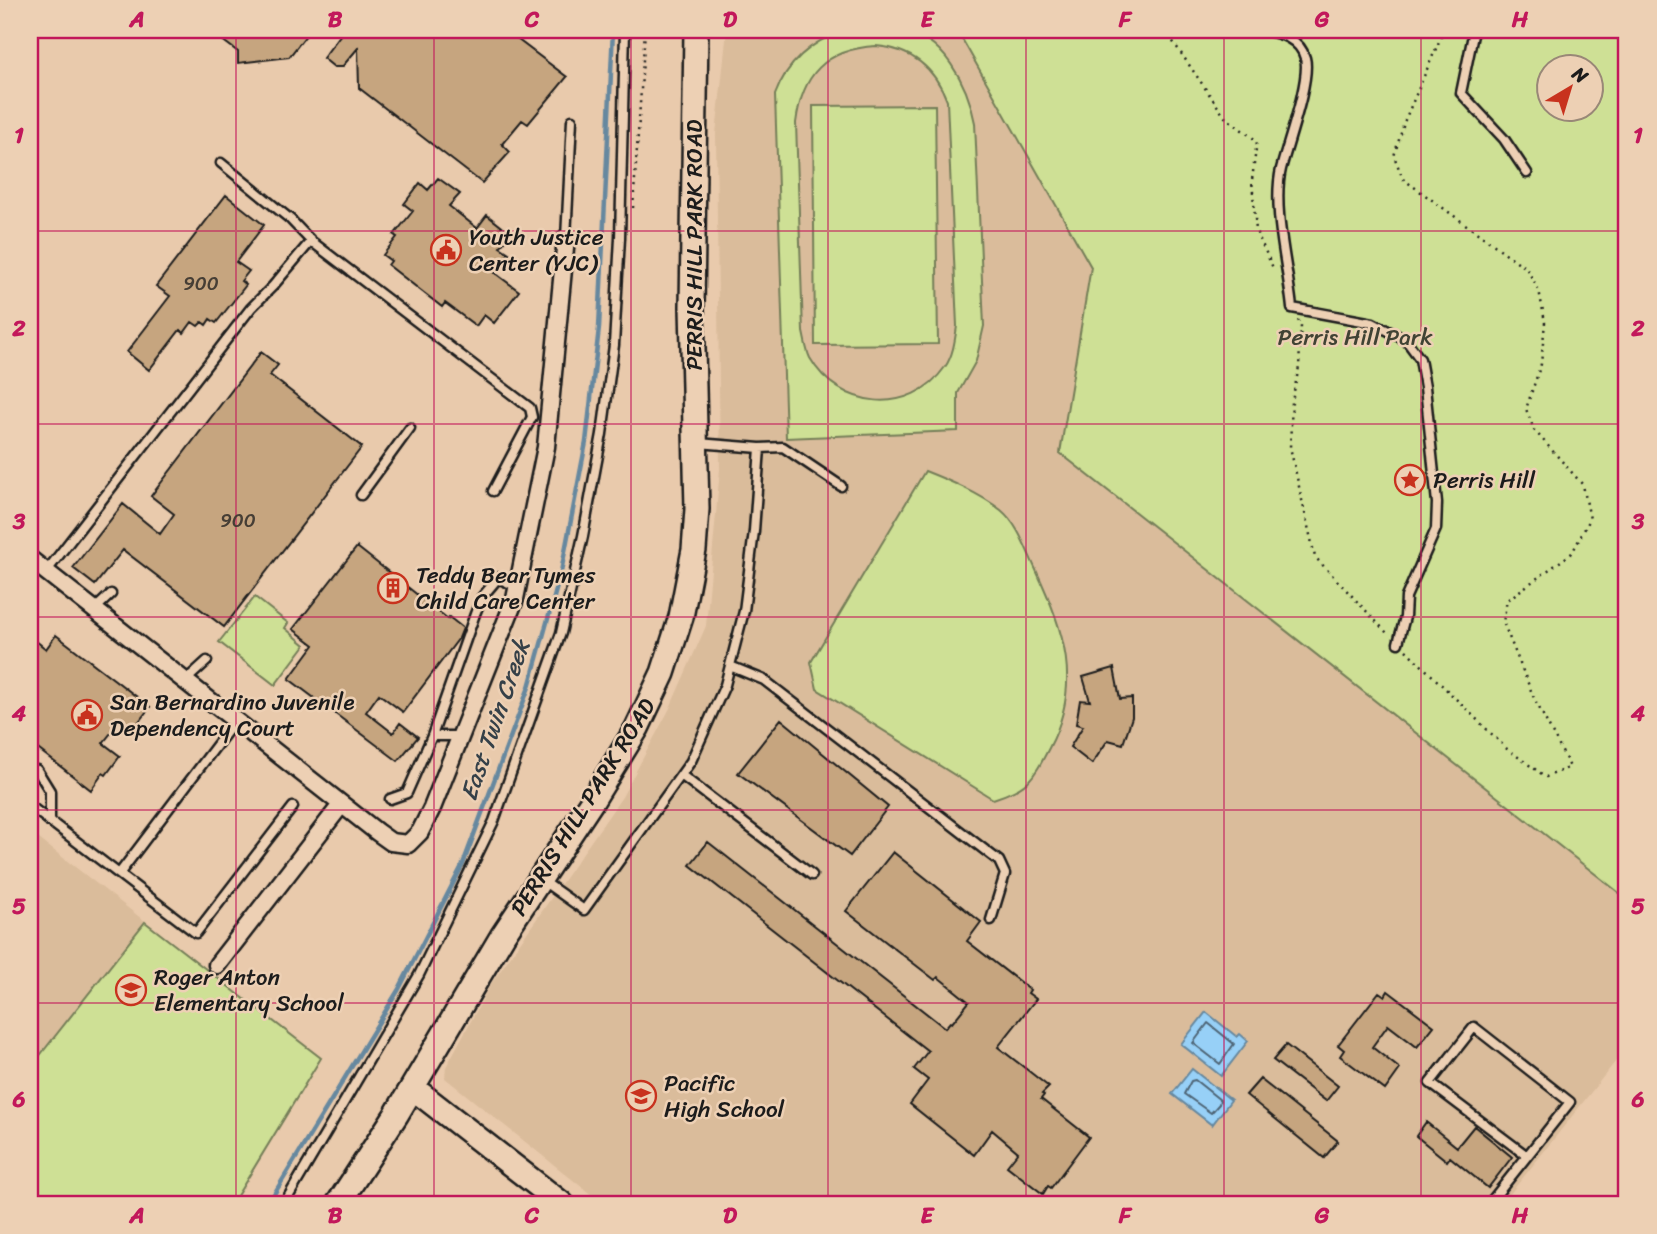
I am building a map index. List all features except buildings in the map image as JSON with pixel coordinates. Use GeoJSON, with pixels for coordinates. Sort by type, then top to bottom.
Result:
{"type":"FeatureCollection","features":[{"type":"Feature","properties":{"kind":"street","name":"PERRIS HILL PARK ROAD"},"geometry":{"type":"LineString","coordinates":[[338,1204],[414,1087],[496,946],[637,728],[663,673],[681,618],[694,550],[697,509],[692,294],[696,30]]}},
{"type":"Feature","properties":{"kind":"street"},"geometry":{"type":"LineString","coordinates":[[30,559],[391,842],[408,844],[420,832],[515,599],[546,447],[566,238]]}},
{"type":"Feature","properties":{"kind":"street"},"geometry":{"type":"LineString","coordinates":[[217,965],[341,804]]}},
{"type":"Feature","properties":{"kind":"street"},"geometry":{"type":"LineString","coordinates":[[414,1087],[556,1202]]}},
{"type":"Feature","properties":{"kind":"lane"},"geometry":{"type":"LineString","coordinates":[[284,1204],[425,964],[494,821],[561,633],[598,459],[614,345],[620,238],[625,30]]}},
{"type":"Feature","properties":{"kind":"lane"},"geometry":{"type":"LineString","coordinates":[[1263,30],[1280,33],[1294,41],[1305,58],[1305,73],[1296,118],[1278,188],[1292,308],[1373,323],[1406,340],[1420,359],[1437,503],[1436,529],[1406,597],[1405,617],[1398,643]]}},
{"type":"Feature","properties":{"kind":"lane"},"geometry":{"type":"LineString","coordinates":[[1474,30],[1461,93],[1504,139],[1527,173]]}},
{"type":"Feature","properties":{"kind":"lane"},"geometry":{"type":"LineString","coordinates":[[566,238],[572,120]]}},
{"type":"Feature","properties":{"kind":"lane"},"geometry":{"type":"LineString","coordinates":[[221,163],[290,219],[311,241],[530,408],[532,417],[493,491]]}},
{"type":"Feature","properties":{"kind":"lane"},"geometry":{"type":"LineString","coordinates":[[46,572],[251,308],[311,241]]}},
{"type":"Feature","properties":{"kind":"lane"},"geometry":{"type":"LineString","coordinates":[[361,495],[410,428]]}},
{"type":"Feature","properties":{"kind":"lane"},"geometry":{"type":"LineString","coordinates":[[695,442],[760,448],[783,447],[841,486]]}},
{"type":"Feature","properties":{"kind":"lane"},"geometry":{"type":"LineString","coordinates":[[540,879],[584,910],[681,775],[703,736],[725,685],[744,611],[754,531],[760,448]]}},
{"type":"Feature","properties":{"kind":"lane"},"geometry":{"type":"LineString","coordinates":[[390,799],[407,793],[432,736],[482,597],[498,578],[518,587]]}},
{"type":"Feature","properties":{"kind":"lane"},"geometry":{"type":"LineString","coordinates":[[94,610],[111,594]]}},
{"type":"Feature","properties":{"kind":"lane"},"geometry":{"type":"LineString","coordinates":[[185,681],[207,661]]}},
{"type":"Feature","properties":{"kind":"lane"},"geometry":{"type":"LineString","coordinates":[[730,666],[764,680],[999,861],[1005,873],[991,920]]}},
{"type":"Feature","properties":{"kind":"lane"},"geometry":{"type":"LineString","coordinates":[[119,874],[235,721]]}},
{"type":"Feature","properties":{"kind":"lane"},"geometry":{"type":"LineString","coordinates":[[432,736],[460,736]]}},
{"type":"Feature","properties":{"kind":"lane"},"geometry":{"type":"LineString","coordinates":[[37,770],[50,791],[50,822]]}},
{"type":"Feature","properties":{"kind":"lane"},"geometry":{"type":"LineString","coordinates":[[681,775],[812,875]]}},
{"type":"Feature","properties":{"kind":"lane"},"geometry":{"type":"LineString","coordinates":[[30,806],[196,933],[293,807]]}},
{"type":"Feature","properties":{"kind":"lane"},"geometry":{"type":"LineString","coordinates":[[1489,1204],[1570,1102],[1474,1027],[1430,1083],[1527,1156]]}},
{"type":"Feature","properties":{"kind":"path"},"geometry":{"type":"LineString","coordinates":[[633,219],[645,30]]}},
{"type":"Feature","properties":{"kind":"shaded area","name":"Pacific High School"},"geometry":{"type":"Polygon","coordinates":[[[727,30],[957,30],[1091,267],[1060,454],[1627,899],[1627,1047],[1502,1204],[603,1204],[445,1078],[446,1067],[491,984],[622,797],[669,710],[706,626],[720,469],[716,134],[727,30]]]}},
{"type":"Feature","properties":{"kind":"shaded area","name":"Roger Anton Elementary School"},"geometry":{"type":"Polygon","coordinates":[[[30,832],[321,1058],[232,1204],[30,1204],[30,832]]]}},
{"type":"Feature","properties":{"kind":"green space"},"geometry":{"type":"Polygon","coordinates":[[[845,30],[900,30],[929,41],[941,52],[960,78],[972,108],[975,123],[984,326],[976,361],[958,393],[958,431],[786,438],[775,95],[786,72],[802,54],[845,30]],[[858,48],[830,59],[819,68],[804,91],[796,123],[803,332],[807,352],[823,375],[838,388],[875,400],[895,400],[913,394],[930,383],[950,358],[957,326],[947,101],[936,79],[920,62],[889,48],[858,48]]]}},
{"type":"Feature","properties":{"kind":"green space","name":"Perris Hill Park"},"geometry":{"type":"Polygon","coordinates":[[[957,30],[1627,30],[1627,899],[1060,453],[1091,267],[957,30]]]}},
{"type":"Feature","properties":{"kind":"green space"},"geometry":{"type":"Polygon","coordinates":[[[935,105],[938,344],[815,345],[813,106],[935,105]]]}},
{"type":"Feature","properties":{"kind":"green space"},"geometry":{"type":"Polygon","coordinates":[[[925,471],[974,493],[1007,516],[1025,545],[1046,593],[1055,615],[1066,658],[1065,702],[1049,748],[1028,782],[993,799],[817,689],[811,662],[925,471]]]}},
{"type":"Feature","properties":{"kind":"green space"},"geometry":{"type":"Polygon","coordinates":[[[255,597],[288,623],[285,628],[305,645],[275,685],[219,642],[255,597]]]}},
{"type":"Feature","properties":{"kind":"green space","name":"Roger Anton Elementary School"},"geometry":{"type":"Polygon","coordinates":[[[145,922],[321,1058],[232,1204],[30,1204],[30,1068],[145,922]]]}},
{"type":"Feature","properties":{"kind":"water"},"geometry":{"type":"Polygon","coordinates":[[[1206,1012],[1237,1037],[1240,1034],[1248,1041],[1221,1076],[1181,1044],[1206,1012]]]}},
{"type":"Feature","properties":{"kind":"water"},"geometry":{"type":"Polygon","coordinates":[[[1192,1069],[1231,1100],[1212,1125],[1172,1094],[1192,1069]]]}},
{"type":"Feature","properties":{"kind":"waterway","name":"East Twin Creek"},"geometry":{"type":"LineString","coordinates":[[268,1204],[399,989],[463,864],[529,687],[561,572],[586,442],[599,328],[613,30]]}},
{"type":"Feature","properties":{"kind":"place","name":"Youth Justice Center (YJC)"},"geometry":{"type":"Point","coordinates":[446,250]}},
{"type":"Feature","properties":{"kind":"place","name":"Perris Hill"},"geometry":{"type":"Point","coordinates":[1410,480]}},
{"type":"Feature","properties":{"kind":"place","name":"Teddy Bear Tymes Child Care Center"},"geometry":{"type":"Point","coordinates":[393,588]}},
{"type":"Feature","properties":{"kind":"place","name":"San Bernardino Juvenile Dependency Court"},"geometry":{"type":"Point","coordinates":[87,715]}},
{"type":"Feature","properties":{"kind":"place","name":"Roger Anton Elementary School"},"geometry":{"type":"Point","coordinates":[131,990]}},
{"type":"Feature","properties":{"kind":"place","name":"Pacific High School"},"geometry":{"type":"Point","coordinates":[641,1096]}}]}
